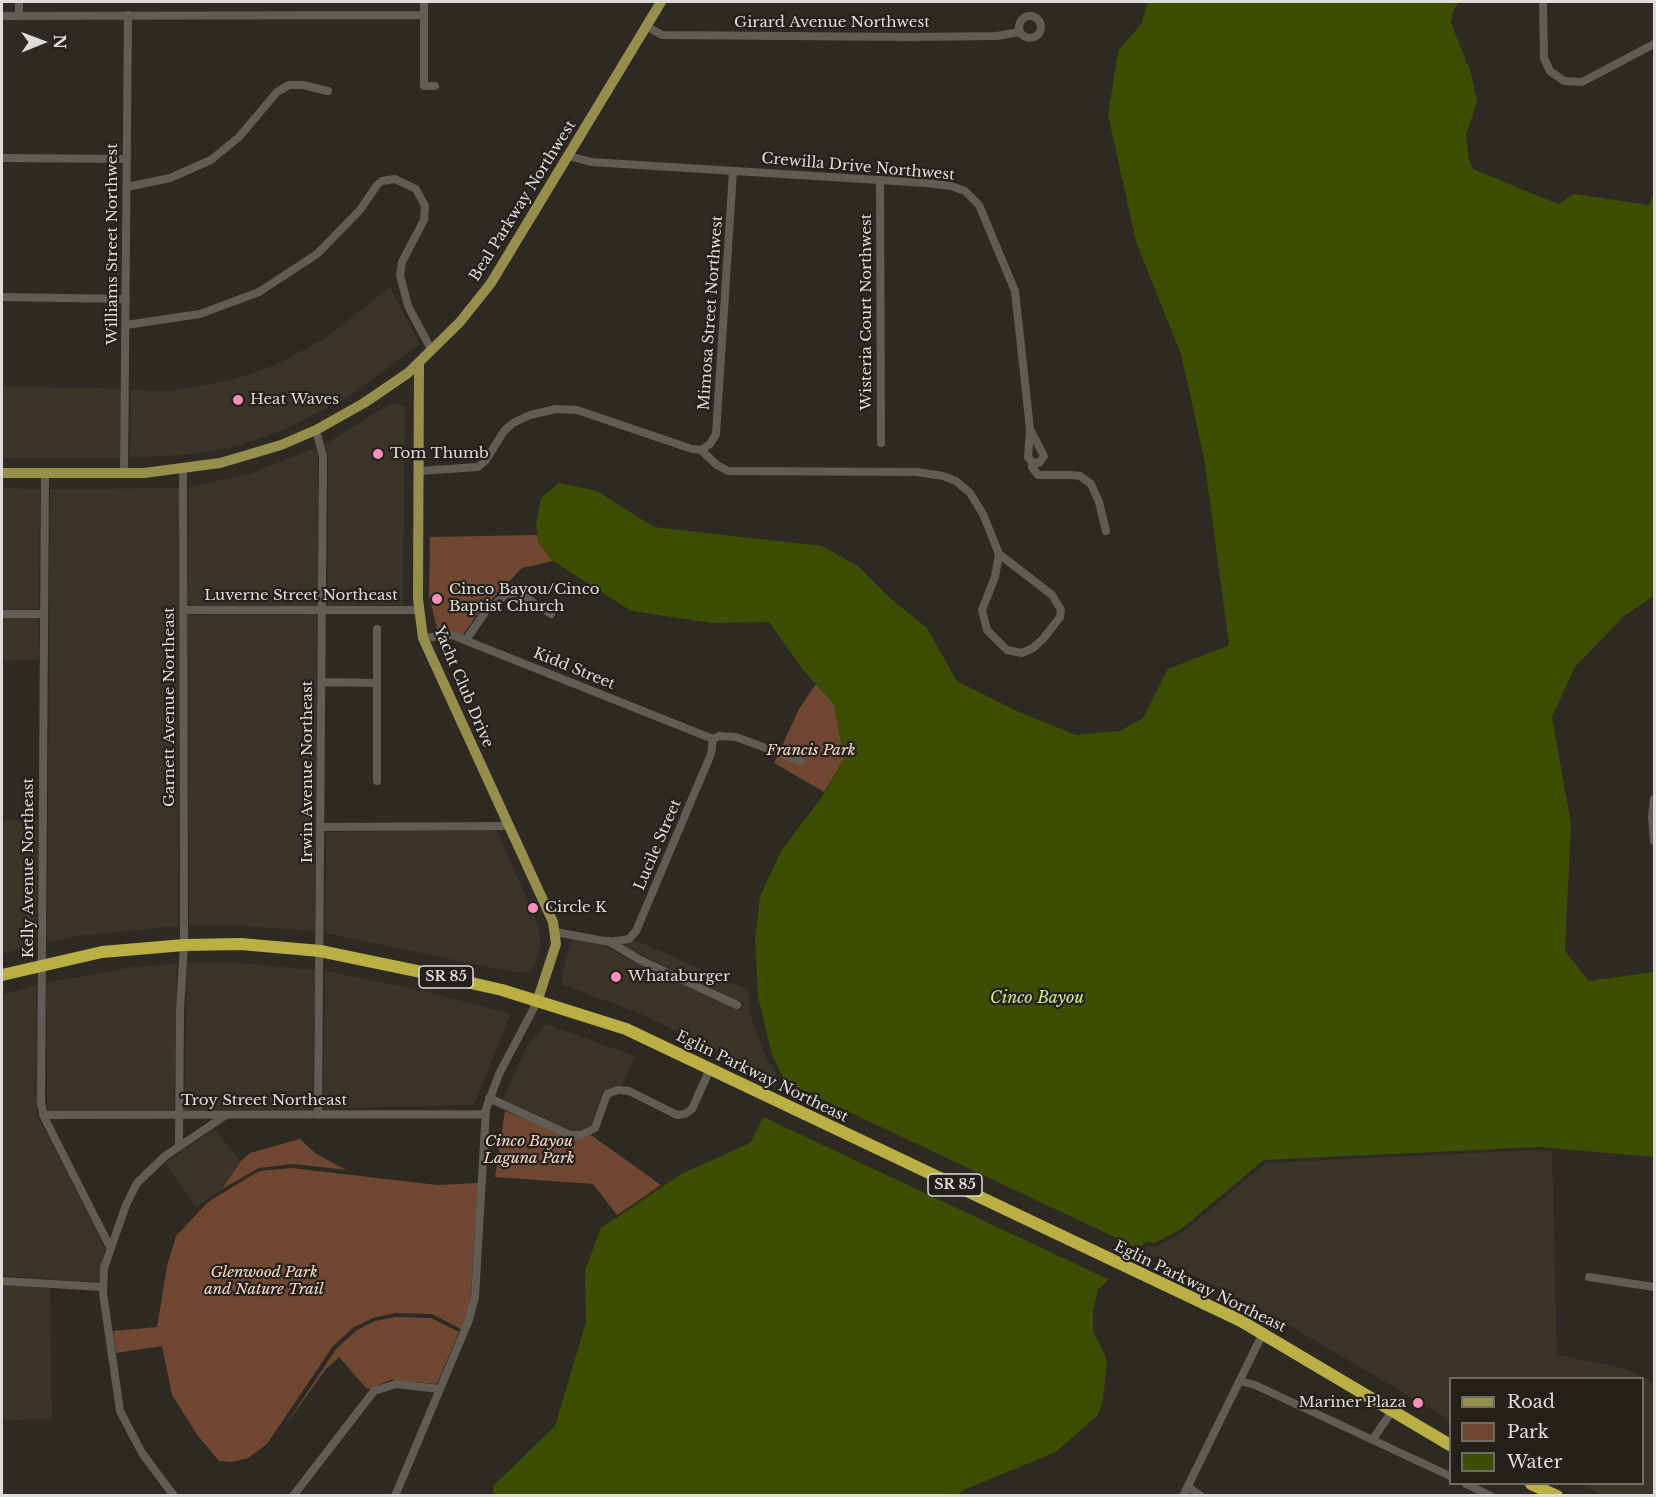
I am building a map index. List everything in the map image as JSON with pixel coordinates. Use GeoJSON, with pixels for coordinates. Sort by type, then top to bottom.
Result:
{"type":"FeatureCollection","features":[{"type":"Feature","properties":{"kind":"highway","name":"Eglin Parkway Northeast"},"geometry":{"type":"LineString","coordinates":[[2,975],[41,964],[102,952],[184,945],[241,944],[320,951],[436,975],[626,1029],[1263,1333],[1449,1444]]}},
{"type":"Feature","properties":{"kind":"highway"},"geometry":{"type":"LineString","coordinates":[[1533,1485],[1557,1496]]}},
{"type":"Feature","properties":{"kind":"main road","name":"Beal Parkway Northwest"},"geometry":{"type":"LineString","coordinates":[[2,472],[124,473],[183,469],[253,454],[316,430],[376,395],[432,351],[491,283],[661,2]]}},
{"type":"Feature","properties":{"kind":"main road","name":"Yacht Club Drive"},"geometry":{"type":"LineString","coordinates":[[418,364],[418,610],[423,638],[553,922],[556,944],[537,1002]]}},
{"type":"Feature","properties":{"kind":"street"},"geometry":{"type":"LineString","coordinates":[[19,2],[19,16]]}},
{"type":"Feature","properties":{"kind":"street"},"geometry":{"type":"LineString","coordinates":[[424,2],[424,86],[435,86]]}},
{"type":"Feature","properties":{"kind":"street"},"geometry":{"type":"LineString","coordinates":[[1543,2],[1544,58],[1550,71],[1564,81],[1582,82],[1654,44]]}},
{"type":"Feature","properties":{"kind":"street","name":"Williams Street Northwest"},"geometry":{"type":"LineString","coordinates":[[124,473],[128,15]]}},
{"type":"Feature","properties":{"kind":"street"},"geometry":{"type":"LineString","coordinates":[[2,16],[424,15]]}},
{"type":"Feature","properties":{"kind":"street","name":"Girard Avenue Northwest"},"geometry":{"type":"LineString","coordinates":[[646,26],[662,35],[931,37],[997,36],[1020,32]]}},
{"type":"Feature","properties":{"kind":"street"},"geometry":{"type":"LineString","coordinates":[[127,187],[170,178],[211,160],[239,137],[277,92],[288,85],[303,85],[328,91]]}},
{"type":"Feature","properties":{"kind":"street","name":"Crewilla Drive Northwest"},"geometry":{"type":"LineString","coordinates":[[569,156],[591,162],[951,186],[965,191],[979,205],[1015,291],[1030,429],[1028,457],[1032,462],[1039,463],[1044,456],[1030,429]]}},
{"type":"Feature","properties":{"kind":"street"},"geometry":{"type":"LineString","coordinates":[[2,158],[127,159]]}},
{"type":"Feature","properties":{"kind":"street","name":"Mimosa Street Northwest"},"geometry":{"type":"LineString","coordinates":[[701,450],[710,444],[716,434],[733,171]]}},
{"type":"Feature","properties":{"kind":"street"},"geometry":{"type":"LineString","coordinates":[[126,326],[200,314],[259,292],[317,254],[360,210],[377,185],[387,179],[394,179],[416,189],[426,206],[424,220],[402,262],[400,276],[408,306],[432,351]]}},
{"type":"Feature","properties":{"kind":"street","name":"Wisteria Court Northwest"},"geometry":{"type":"LineString","coordinates":[[880,181],[881,443]]}},
{"type":"Feature","properties":{"kind":"street"},"geometry":{"type":"LineString","coordinates":[[2,297],[126,298]]}},
{"type":"Feature","properties":{"kind":"street"},"geometry":{"type":"LineString","coordinates":[[418,471],[478,466],[486,460],[504,431],[513,423],[530,414],[556,409],[577,410],[692,449],[701,450],[717,465],[728,471],[917,472],[943,476],[956,481],[970,493],[983,514],[999,554],[1052,595],[1061,610],[1060,617],[1043,639],[1033,648],[1022,653],[1014,653],[1001,646],[987,630],[982,618],[984,601],[995,578],[999,554]]}},
{"type":"Feature","properties":{"kind":"street","name":"Irwin Avenue Northeast"},"geometry":{"type":"LineString","coordinates":[[316,430],[323,456],[318,1114]]}},
{"type":"Feature","properties":{"kind":"street"},"geometry":{"type":"LineString","coordinates":[[1032,462],[1032,467],[1038,475],[1080,476],[1091,484],[1099,502],[1106,531]]}},
{"type":"Feature","properties":{"kind":"street","name":"Garnett Avenue Northeast"},"geometry":{"type":"LineString","coordinates":[[179,1147],[180,1010],[184,945],[183,469]]}},
{"type":"Feature","properties":{"kind":"street","name":"Kelly Avenue Northeast"},"geometry":{"type":"LineString","coordinates":[[45,473],[41,964],[43,1115],[110,1247]]}},
{"type":"Feature","properties":{"kind":"street"},"geometry":{"type":"LineString","coordinates":[[466,640],[486,611],[507,594],[524,596],[551,614]]}},
{"type":"Feature","properties":{"kind":"street","name":"Luverne Street Northeast"},"geometry":{"type":"LineString","coordinates":[[183,610],[418,610]]}},
{"type":"Feature","properties":{"kind":"street"},"geometry":{"type":"LineString","coordinates":[[2,614],[44,614]]}},
{"type":"Feature","properties":{"kind":"street"},"geometry":{"type":"LineString","coordinates":[[376,781],[377,629]]}},
{"type":"Feature","properties":{"kind":"street","name":"Kidd Street"},"geometry":{"type":"LineString","coordinates":[[423,638],[452,635],[713,739]]}},
{"type":"Feature","properties":{"kind":"street"},"geometry":{"type":"LineString","coordinates":[[322,682],[377,683]]}},
{"type":"Feature","properties":{"kind":"street"},"geometry":{"type":"LineString","coordinates":[[713,739],[720,736],[736,737],[801,761]]}},
{"type":"Feature","properties":{"kind":"street","name":"Lucile Street"},"geometry":{"type":"LineString","coordinates":[[608,941],[629,939],[636,931],[711,754],[713,739]]}},
{"type":"Feature","properties":{"kind":"street"},"geometry":{"type":"LineString","coordinates":[[1654,799],[1652,817],[1654,840]]}},
{"type":"Feature","properties":{"kind":"street"},"geometry":{"type":"LineString","coordinates":[[321,827],[509,826]]}},
{"type":"Feature","properties":{"kind":"street"},"geometry":{"type":"LineString","coordinates":[[555,932],[608,941],[640,960],[737,1005]]}},
{"type":"Feature","properties":{"kind":"street"},"geometry":{"type":"LineString","coordinates":[[395,1496],[467,1327],[475,1297],[486,1114],[489,1098],[537,1002]]}},
{"type":"Feature","properties":{"kind":"street"},"geometry":{"type":"LineString","coordinates":[[489,1098],[570,1135],[581,1136],[595,1128],[607,1094],[618,1090],[629,1091],[677,1115],[685,1114],[692,1109],[710,1069]]}},
{"type":"Feature","properties":{"kind":"street","name":"Troy Street Northeast"},"geometry":{"type":"LineString","coordinates":[[43,1115],[486,1114]]}},
{"type":"Feature","properties":{"kind":"street"},"geometry":{"type":"LineString","coordinates":[[174,1496],[142,1453],[122,1418],[103,1287],[110,1247],[137,1183],[165,1156],[226,1115]]}},
{"type":"Feature","properties":{"kind":"street"},"geometry":{"type":"LineString","coordinates":[[1589,1277],[1654,1287]]}},
{"type":"Feature","properties":{"kind":"street"},"geometry":{"type":"LineString","coordinates":[[2,1281],[103,1287]]}},
{"type":"Feature","properties":{"kind":"street"},"geometry":{"type":"LineString","coordinates":[[1184,1496],[1263,1333]]}},
{"type":"Feature","properties":{"kind":"street"},"geometry":{"type":"LineString","coordinates":[[1240,1380],[1449,1476]]}},
{"type":"Feature","properties":{"kind":"street"},"geometry":{"type":"LineString","coordinates":[[293,1496],[374,1391],[396,1384],[440,1389]]}},
{"type":"Feature","properties":{"kind":"street"},"geometry":{"type":"LineString","coordinates":[[1373,1439],[1392,1411]]}},
{"type":"Feature","properties":{"kind":"street"},"geometry":{"type":"LineString","coordinates":[[1468,1485],[1491,1496]]}},
{"type":"Feature","properties":{"kind":"street"},"geometry":{"type":"LineString","coordinates":[[1188,1486],[1201,1496]]}},
{"type":"Feature","properties":{"kind":"shaded area"},"geometry":{"type":"Polygon","coordinates":[[[390,287],[420,344],[350,396],[283,430],[242,445],[196,454],[130,458],[131,390],[169,391],[232,380],[275,365],[324,339],[390,287]]]}},
{"type":"Feature","properties":{"kind":"shaded area"},"geometry":{"type":"Polygon","coordinates":[[[2,386],[121,389],[120,458],[2,458],[2,386]]]}},
{"type":"Feature","properties":{"kind":"shaded area"},"geometry":{"type":"Polygon","coordinates":[[[392,403],[405,406],[403,605],[328,606],[328,456],[325,444],[392,403]]]}},
{"type":"Feature","properties":{"kind":"shaded area"},"geometry":{"type":"Polygon","coordinates":[[[316,448],[318,457],[318,606],[188,606],[189,487],[248,474],[316,448]]]}},
{"type":"Feature","properties":{"kind":"shaded area"},"geometry":{"type":"Polygon","coordinates":[[[2,488],[40,489],[39,609],[2,610],[2,488]]]}},
{"type":"Feature","properties":{"kind":"shaded area"},"geometry":{"type":"Polygon","coordinates":[[[179,488],[178,926],[78,936],[47,943],[50,489],[179,488]]]}},
{"type":"Feature","properties":{"kind":"shaded area"},"geometry":{"type":"Polygon","coordinates":[[[317,614],[315,931],[230,925],[189,925],[188,615],[317,614]]]}},
{"type":"Feature","properties":{"kind":"shaded area"},"geometry":{"type":"Polygon","coordinates":[[[2,618],[39,618],[39,660],[2,661],[2,618]]]}},
{"type":"Feature","properties":{"kind":"shaded area"},"geometry":{"type":"Polygon","coordinates":[[[2,820],[38,821],[36,945],[2,954],[2,820]]]}},
{"type":"Feature","properties":{"kind":"shaded area"},"geometry":{"type":"Polygon","coordinates":[[[497,830],[539,927],[541,944],[535,965],[529,973],[502,970],[325,933],[326,832],[497,830]]]}},
{"type":"Feature","properties":{"kind":"shaded area"},"geometry":{"type":"Polygon","coordinates":[[[572,939],[603,945],[638,964],[739,1010],[744,1003],[622,946],[635,940],[749,990],[750,1014],[769,1065],[772,1065],[778,1079],[636,1012],[565,986],[562,983],[562,973],[572,939]]]}},
{"type":"Feature","properties":{"kind":"shaded area"},"geometry":{"type":"Polygon","coordinates":[[[187,963],[236,963],[315,970],[313,1109],[184,1110],[187,963]]]}},
{"type":"Feature","properties":{"kind":"shaded area"},"geometry":{"type":"Polygon","coordinates":[[[177,964],[174,1110],[47,1111],[46,983],[133,967],[177,964]]]}},
{"type":"Feature","properties":{"kind":"shaded area"},"geometry":{"type":"Polygon","coordinates":[[[325,971],[428,992],[511,1014],[474,1105],[323,1109],[325,971]]]}},
{"type":"Feature","properties":{"kind":"shaded area"},"geometry":{"type":"Polygon","coordinates":[[[36,985],[38,1119],[50,1138],[105,1248],[98,1282],[2,1276],[2,995],[36,985]]]}},
{"type":"Feature","properties":{"kind":"shaded area"},"geometry":{"type":"Polygon","coordinates":[[[546,1024],[635,1056],[622,1086],[602,1092],[591,1125],[579,1131],[571,1131],[503,1099],[527,1046],[546,1024]]]}},
{"type":"Feature","properties":{"kind":"shaded area"},"geometry":{"type":"Polygon","coordinates":[[[214,1129],[241,1161],[222,1189],[196,1208],[165,1163],[214,1129]]]}},
{"type":"Feature","properties":{"kind":"shaded area"},"geometry":{"type":"Polygon","coordinates":[[[1552,1151],[1557,1355],[1627,1369],[1642,1377],[1449,1377],[1449,1419],[1254,1305],[1143,1251],[1148,1246],[1156,1247],[1183,1232],[1266,1163],[1552,1151]]]}},
{"type":"Feature","properties":{"kind":"shaded area"},"geometry":{"type":"Polygon","coordinates":[[[2,1285],[50,1288],[52,1419],[2,1420],[2,1285]]]}},
{"type":"Feature","properties":{"kind":"shaded area"},"geometry":{"type":"Polygon","coordinates":[[[1644,1378],[1654,1383],[1654,1495],[1604,1495],[1581,1485],[1644,1485],[1644,1378]]]}},
{"type":"Feature","properties":{"kind":"green space"},"geometry":{"type":"Polygon","coordinates":[[[537,535],[539,543],[553,561],[522,568],[477,615],[463,635],[437,629],[429,595],[430,537],[537,535]]]}},
{"type":"Feature","properties":{"kind":"green space","name":"Francis Park"},"geometry":{"type":"Polygon","coordinates":[[[816,684],[834,704],[844,759],[824,792],[774,763],[799,709],[816,684]]]}},
{"type":"Feature","properties":{"kind":"green space","name":"Cinco Bayou Laguna Park"},"geometry":{"type":"Polygon","coordinates":[[[505,1111],[554,1131],[584,1138],[591,1135],[661,1185],[617,1215],[593,1184],[495,1177],[505,1111]]]}},
{"type":"Feature","properties":{"kind":"green space"},"geometry":{"type":"Polygon","coordinates":[[[300,1139],[315,1153],[346,1170],[293,1164],[259,1168],[222,1189],[241,1161],[250,1153],[300,1139]]]}},
{"type":"Feature","properties":{"kind":"green space","name":"Glenwood Park and Nature Trail"},"geometry":{"type":"Polygon","coordinates":[[[292,1168],[437,1185],[478,1183],[470,1307],[463,1330],[432,1314],[395,1313],[373,1318],[354,1327],[333,1346],[267,1444],[248,1458],[232,1462],[219,1461],[198,1436],[172,1395],[162,1346],[116,1353],[113,1331],[157,1327],[167,1266],[176,1236],[208,1202],[259,1171],[292,1168]]]}},
{"type":"Feature","properties":{"kind":"green space"},"geometry":{"type":"Polygon","coordinates":[[[395,1317],[431,1318],[459,1332],[437,1384],[390,1380],[370,1389],[366,1388],[339,1357],[326,1369],[284,1427],[337,1348],[357,1330],[375,1321],[395,1317]]]}},
{"type":"Feature","properties":{"kind":"water","name":"Cinco Bayou"},"geometry":{"type":"Polygon","coordinates":[[[1148,2],[1459,2],[1453,11],[1451,23],[1471,73],[1477,101],[1466,136],[1469,160],[1473,169],[1558,204],[1574,194],[1649,205],[1654,194],[1654,596],[1624,616],[1575,667],[1552,717],[1571,824],[1565,951],[1589,981],[1654,972],[1654,1157],[1539,1147],[1264,1160],[1180,1230],[1154,1243],[1146,1242],[1098,1290],[1093,1311],[1093,1330],[1107,1360],[1103,1401],[1097,1416],[1056,1452],[966,1489],[957,1495],[494,1496],[493,1486],[555,1426],[586,1322],[585,1270],[601,1228],[681,1174],[750,1143],[783,1078],[772,1055],[758,997],[755,940],[760,896],[781,851],[821,798],[844,759],[834,704],[804,671],[769,622],[711,623],[631,611],[553,561],[539,543],[536,524],[541,498],[559,483],[597,491],[654,527],[822,546],[858,566],[890,598],[927,628],[957,681],[1017,711],[1076,735],[1120,731],[1143,718],[1168,669],[1229,645],[1204,458],[1181,354],[1136,242],[1108,115],[1118,51],[1141,24],[1148,2]]]}},
{"type":"Feature","properties":{"kind":"pier"},"geometry":{"type":"Polygon","coordinates":[[[779,1079],[1142,1250],[1112,1281],[761,1116],[779,1079]]]}},
{"type":"Feature","properties":{"kind":"place","name":"Heat Waves"},"geometry":{"type":"Point","coordinates":[238,400]}},
{"type":"Feature","properties":{"kind":"place","name":"Tom Thumb"},"geometry":{"type":"Point","coordinates":[378,454]}},
{"type":"Feature","properties":{"kind":"place","name":"Cinco Bayou/Cinco Baptist Church"},"geometry":{"type":"Point","coordinates":[437,599]}},
{"type":"Feature","properties":{"kind":"place","name":"Circle K"},"geometry":{"type":"Point","coordinates":[533,908]}},
{"type":"Feature","properties":{"kind":"place","name":"Whataburger"},"geometry":{"type":"Point","coordinates":[616,977]}},
{"type":"Feature","properties":{"kind":"place","name":"Mariner Plaza"},"geometry":{"type":"Point","coordinates":[1418,1403]}}]}
